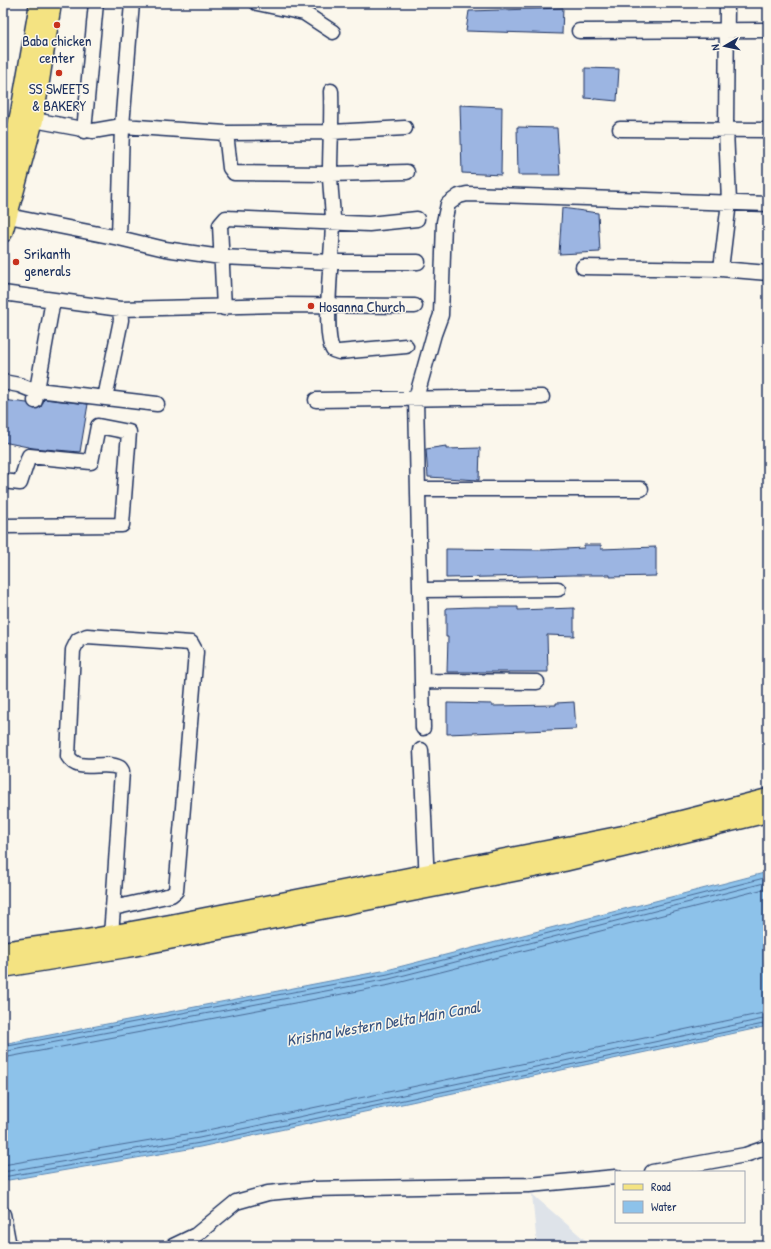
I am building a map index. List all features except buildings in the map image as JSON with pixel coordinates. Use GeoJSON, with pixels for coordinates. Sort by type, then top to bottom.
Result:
{"type":"FeatureCollection","features":[{"type":"Feature","properties":{"kind":"main road"},"geometry":{"type":"LineString","coordinates":[[3,188],[20,112],[38,3]]}},
{"type":"Feature","properties":{"kind":"main road"},"geometry":{"type":"LineString","coordinates":[[3,233],[34,120],[52,3]]}},
{"type":"Feature","properties":{"kind":"main road"},"geometry":{"type":"LineString","coordinates":[[583,850],[624,835],[768,798]]}},
{"type":"Feature","properties":{"kind":"main road"},"geometry":{"type":"LineString","coordinates":[[3,968],[81,957],[171,931],[768,813]]}},
{"type":"Feature","properties":{"kind":"main road"},"geometry":{"type":"LineString","coordinates":[[3,951],[111,935],[171,931]]}},
{"type":"Feature","properties":{"kind":"street"},"geometry":{"type":"LineString","coordinates":[[84,131],[96,3]]}},
{"type":"Feature","properties":{"kind":"street"},"geometry":{"type":"LineString","coordinates":[[119,238],[122,126],[132,3]]}},
{"type":"Feature","properties":{"kind":"street"},"geometry":{"type":"LineString","coordinates":[[257,3],[304,13],[333,32]]}},
{"type":"Feature","properties":{"kind":"street"},"geometry":{"type":"LineString","coordinates":[[721,269],[729,202],[726,130],[727,3]]}},
{"type":"Feature","properties":{"kind":"street"},"geometry":{"type":"LineString","coordinates":[[579,31],[768,30]]}},
{"type":"Feature","properties":{"kind":"street"},"geometry":{"type":"LineString","coordinates":[[331,91],[332,132],[330,174],[333,222],[329,306],[329,344],[333,350],[339,352],[406,346]]}},
{"type":"Feature","properties":{"kind":"street"},"geometry":{"type":"LineString","coordinates":[[34,120],[84,131],[122,126],[226,133],[332,132],[405,128]]}},
{"type":"Feature","properties":{"kind":"street"},"geometry":{"type":"LineString","coordinates":[[620,129],[768,130]]}},
{"type":"Feature","properties":{"kind":"street"},"geometry":{"type":"LineString","coordinates":[[226,133],[230,168],[234,174],[407,172]]}},
{"type":"Feature","properties":{"kind":"street"},"geometry":{"type":"LineString","coordinates":[[423,728],[416,398],[434,334],[441,315],[444,222],[448,204],[452,199],[467,194],[768,204]]}},
{"type":"Feature","properties":{"kind":"street"},"geometry":{"type":"LineString","coordinates":[[8,216],[119,238],[165,249],[221,257],[331,262],[418,262]]}},
{"type":"Feature","properties":{"kind":"street"},"geometry":{"type":"LineString","coordinates":[[224,308],[220,225],[226,218],[369,224],[417,219]]}},
{"type":"Feature","properties":{"kind":"street"},"geometry":{"type":"LineString","coordinates":[[583,267],[721,269],[768,273]]}},
{"type":"Feature","properties":{"kind":"street"},"geometry":{"type":"LineString","coordinates":[[3,294],[120,310],[415,306]]}},
{"type":"Feature","properties":{"kind":"street"},"geometry":{"type":"LineString","coordinates":[[36,395],[53,300]]}},
{"type":"Feature","properties":{"kind":"street"},"geometry":{"type":"LineString","coordinates":[[105,398],[121,320],[120,310]]}},
{"type":"Feature","properties":{"kind":"street"},"geometry":{"type":"LineString","coordinates":[[3,382],[36,395],[105,398],[157,404]]}},
{"type":"Feature","properties":{"kind":"street"},"geometry":{"type":"LineString","coordinates":[[316,400],[542,397]]}},
{"type":"Feature","properties":{"kind":"street"},"geometry":{"type":"LineString","coordinates":[[3,481],[20,483],[29,456],[92,462],[98,426],[129,432],[122,525],[3,526]]}},
{"type":"Feature","properties":{"kind":"street"},"geometry":{"type":"LineString","coordinates":[[418,488],[641,489]]}},
{"type":"Feature","properties":{"kind":"street"},"geometry":{"type":"LineString","coordinates":[[420,590],[558,589]]}},
{"type":"Feature","properties":{"kind":"street"},"geometry":{"type":"LineString","coordinates":[[111,935],[122,771],[120,768],[114,766],[80,766],[74,763],[68,756],[73,650],[78,640],[87,636],[192,643],[196,652],[176,891],[171,895],[113,908]]}},
{"type":"Feature","properties":{"kind":"street"},"geometry":{"type":"LineString","coordinates":[[422,681],[537,682]]}},
{"type":"Feature","properties":{"kind":"street"},"geometry":{"type":"LineString","coordinates":[[421,750],[427,880]]}},
{"type":"Feature","properties":{"kind":"street"},"geometry":{"type":"LineString","coordinates":[[657,1171],[745,1155],[768,1147]]}},
{"type":"Feature","properties":{"kind":"street"},"geometry":{"type":"LineString","coordinates":[[173,1246],[196,1235],[236,1202],[268,1193],[310,1189],[529,1185],[615,1177]]}},
{"type":"Feature","properties":{"kind":"street"},"geometry":{"type":"LineString","coordinates":[[3,1214],[9,1246]]}},
{"type":"Feature","properties":{"kind":"shaded area"},"geometry":{"type":"Polygon","coordinates":[[[532,1194],[592,1246],[537,1246],[532,1194]]]}},
{"type":"Feature","properties":{"kind":"water","name":"Krishna Western Delta Main Canal"},"geometry":{"type":"Polygon","coordinates":[[[768,872],[768,1026],[200,1147],[3,1181],[3,1044],[387,970],[768,872]]]}},
{"type":"Feature","properties":{"kind":"place","name":"Baba chicken center"},"geometry":{"type":"Point","coordinates":[57,25]}},
{"type":"Feature","properties":{"kind":"place","name":"SS SWEETS & BAKERY"},"geometry":{"type":"Point","coordinates":[59,73]}},
{"type":"Feature","properties":{"kind":"place","name":"Srikanth generals"},"geometry":{"type":"Point","coordinates":[16,262]}},
{"type":"Feature","properties":{"kind":"place","name":"Hosanna Church"},"geometry":{"type":"Point","coordinates":[311,306]}}]}
